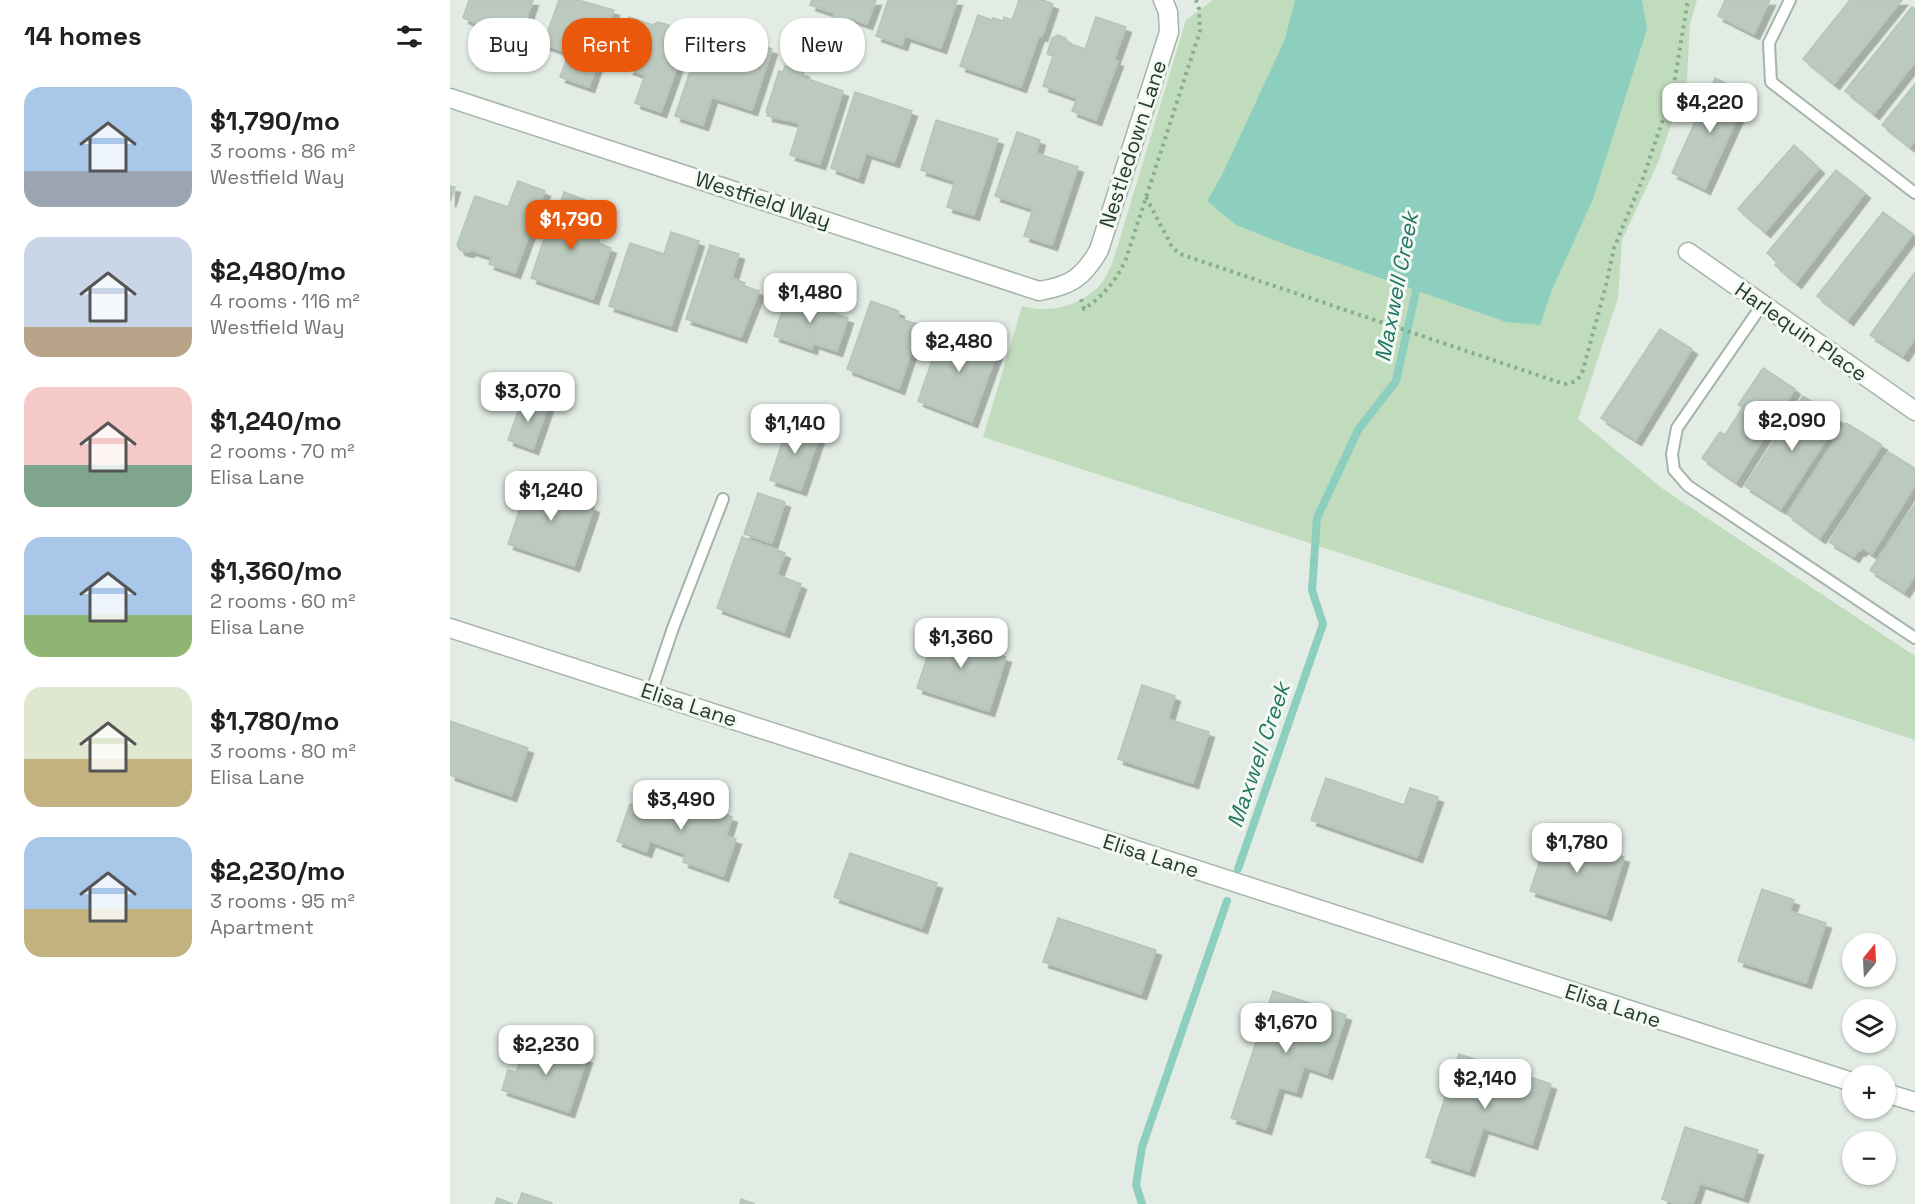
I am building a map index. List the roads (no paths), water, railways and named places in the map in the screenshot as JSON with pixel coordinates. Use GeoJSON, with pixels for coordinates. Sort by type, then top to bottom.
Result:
{"type":"FeatureCollection","features":[{"type":"Feature","properties":{"kind":"street","name":"Nestledown Lane"},"geometry":{"type":"LineString","coordinates":[[1075,280],[1089,267],[1099,250],[1168,33],[1168,12],[1163,0]]}},
{"type":"Feature","properties":{"kind":"street","name":"Westfield Way"},"geometry":{"type":"LineString","coordinates":[[450,98],[1039,291],[1058,288],[1075,280]]}},
{"type":"Feature","properties":{"kind":"street","name":"Harlequin Place"},"geometry":{"type":"LineString","coordinates":[[1688,252],[1915,411]]}},
{"type":"Feature","properties":{"kind":"street","name":"Elisa Lane"},"geometry":{"type":"LineString","coordinates":[[450,628],[1842,1079]]}},
{"type":"Feature","properties":{"kind":"street"},"geometry":{"type":"LineString","coordinates":[[1896,1096],[1915,1102]]}},
{"type":"Feature","properties":{"kind":"lane"},"geometry":{"type":"LineString","coordinates":[[1790,0],[1769,43],[1771,82],[1915,193]]}},
{"type":"Feature","properties":{"kind":"lane"},"geometry":{"type":"LineString","coordinates":[[1762,305],[1677,428],[1672,454],[1674,470],[1688,486],[1915,638]]}},
{"type":"Feature","properties":{"kind":"lane"},"geometry":{"type":"LineString","coordinates":[[651,693],[673,628],[723,499]]}},
{"type":"Feature","properties":{"kind":"waterway","name":"Maxwell Creek"},"geometry":{"type":"LineString","coordinates":[[1238,869],[1323,624],[1312,590],[1317,518],[1358,430],[1396,381],[1418,282]]}},
{"type":"Feature","properties":{"kind":"waterway","name":"Maxwell Creek"},"geometry":{"type":"LineString","coordinates":[[1142,1204],[1136,1185],[1142,1147],[1227,901]]}}]}
